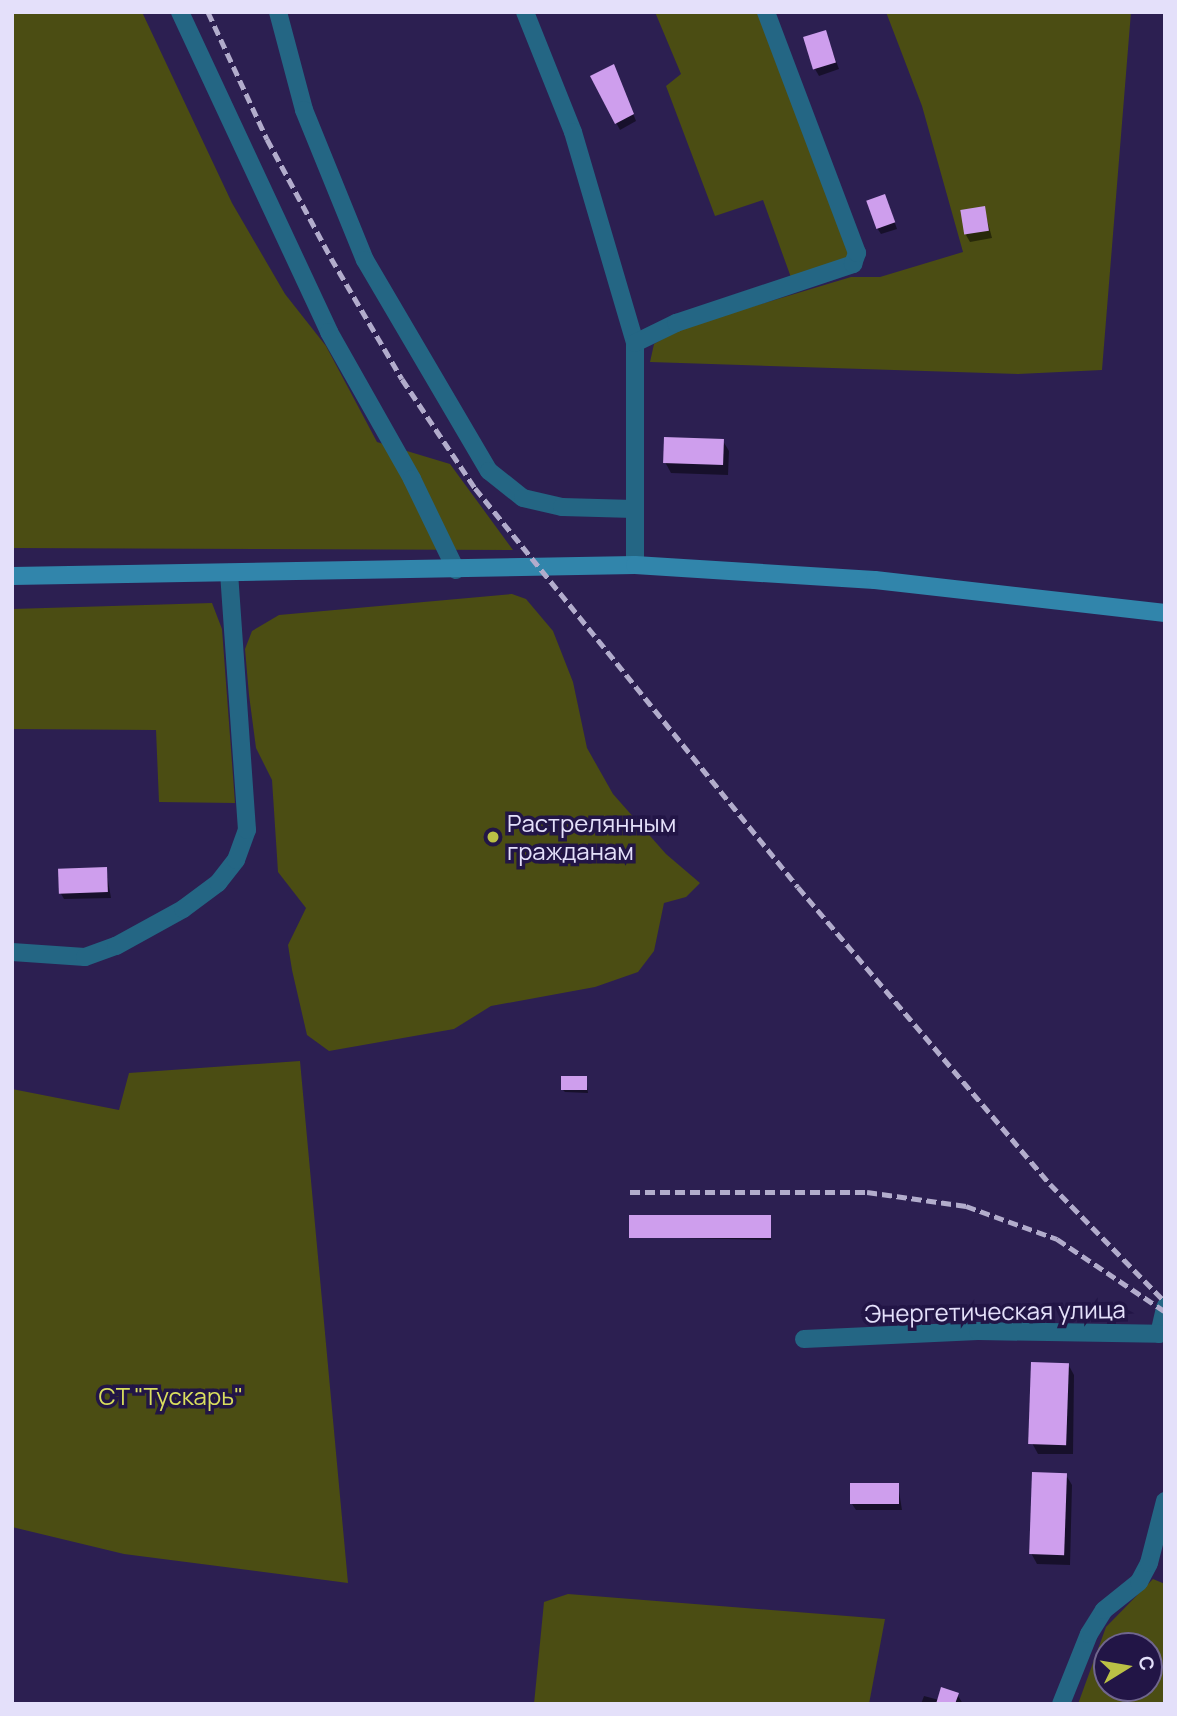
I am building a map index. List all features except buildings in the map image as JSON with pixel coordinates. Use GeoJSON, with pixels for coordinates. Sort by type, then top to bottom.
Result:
{"type":"FeatureCollection","features":[{"type":"Feature","properties":{"kind":"main road"},"geometry":{"type":"LineString","coordinates":[[12,576],[635,565],[903,582],[1165,613]]}},
{"type":"Feature","properties":{"kind":"street"},"geometry":{"type":"LineString","coordinates":[[180,12],[329,332],[412,479],[456,570]]}},
{"type":"Feature","properties":{"kind":"street"},"geometry":{"type":"LineString","coordinates":[[278,12],[304,110],[365,260],[489,471],[523,498],[562,507],[634,509]]}},
{"type":"Feature","properties":{"kind":"street"},"geometry":{"type":"LineString","coordinates":[[525,12],[573,132],[635,343],[635,565]]}},
{"type":"Feature","properties":{"kind":"street"},"geometry":{"type":"LineString","coordinates":[[635,343],[676,323],[853,264],[857,253],[766,12]]}},
{"type":"Feature","properties":{"kind":"street"},"geometry":{"type":"LineString","coordinates":[[12,953],[85,957],[116,947],[192,902],[218,883],[236,860],[247,831],[229,573]]}},
{"type":"Feature","properties":{"kind":"street","name":"Энергетическая улица"},"geometry":{"type":"LineString","coordinates":[[804,1339],[978,1331],[1162,1337],[1165,1307]]}},
{"type":"Feature","properties":{"kind":"street"},"geometry":{"type":"LineString","coordinates":[[1061,1704],[1089,1634],[1104,1610],[1139,1582],[1149,1563],[1165,1501]]}},
{"type":"Feature","properties":{"kind":"green space"},"geometry":{"type":"Polygon","coordinates":[[[12,12],[142,12],[232,203],[285,294],[326,346],[377,442],[450,464],[513,550],[12,548],[12,12]]]}},
{"type":"Feature","properties":{"kind":"green space"},"geometry":{"type":"Polygon","coordinates":[[[655,12],[757,12],[850,257],[793,283],[763,200],[715,216],[666,86],[681,74],[655,12]]]}},
{"type":"Feature","properties":{"kind":"green space"},"geometry":{"type":"Polygon","coordinates":[[[886,12],[1131,12],[1102,370],[1018,374],[650,362],[654,344],[681,328],[851,277],[880,277],[963,252],[922,106],[886,12]]]}},
{"type":"Feature","properties":{"kind":"green space"},"geometry":{"type":"Polygon","coordinates":[[[512,594],[526,599],[553,631],[573,682],[587,748],[613,794],[666,854],[700,883],[686,897],[664,903],[654,951],[638,972],[595,987],[491,1006],[454,1029],[329,1051],[307,1035],[292,970],[288,945],[306,908],[278,872],[272,780],[256,748],[249,695],[245,649],[252,631],[279,615],[512,594]]]}},
{"type":"Feature","properties":{"kind":"green space"},"geometry":{"type":"Polygon","coordinates":[[[212,603],[222,629],[235,803],[159,802],[156,730],[12,729],[12,609],[212,603]]]}},
{"type":"Feature","properties":{"kind":"green space","name":"СТ \"Тускарь\""},"geometry":{"type":"Polygon","coordinates":[[[300,1061],[348,1583],[124,1554],[12,1527],[12,1089],[119,1110],[129,1073],[300,1061]]]}},
{"type":"Feature","properties":{"kind":"green space"},"geometry":{"type":"Polygon","coordinates":[[[1153,1579],[1165,1584],[1165,1704],[1078,1704],[1093,1663],[1093,1702],[1163,1702],[1163,1632],[1104,1632],[1153,1579]]]}},
{"type":"Feature","properties":{"kind":"green space"},"geometry":{"type":"Polygon","coordinates":[[[568,1594],[885,1619],[869,1704],[534,1704],[544,1602],[568,1594]]]}},
{"type":"Feature","properties":{"kind":"railway"},"geometry":{"type":"LineString","coordinates":[[208,12],[267,139],[331,258],[402,379],[475,488],[798,887],[1050,1184],[1165,1302]]}},
{"type":"Feature","properties":{"kind":"railway"},"geometry":{"type":"LineString","coordinates":[[630,1192],[867,1192],[966,1206],[1057,1239],[1164,1311]]}},
{"type":"Feature","properties":{"kind":"place","name":"Растрелянным гражданам"},"geometry":{"type":"Point","coordinates":[493,837]}}]}
